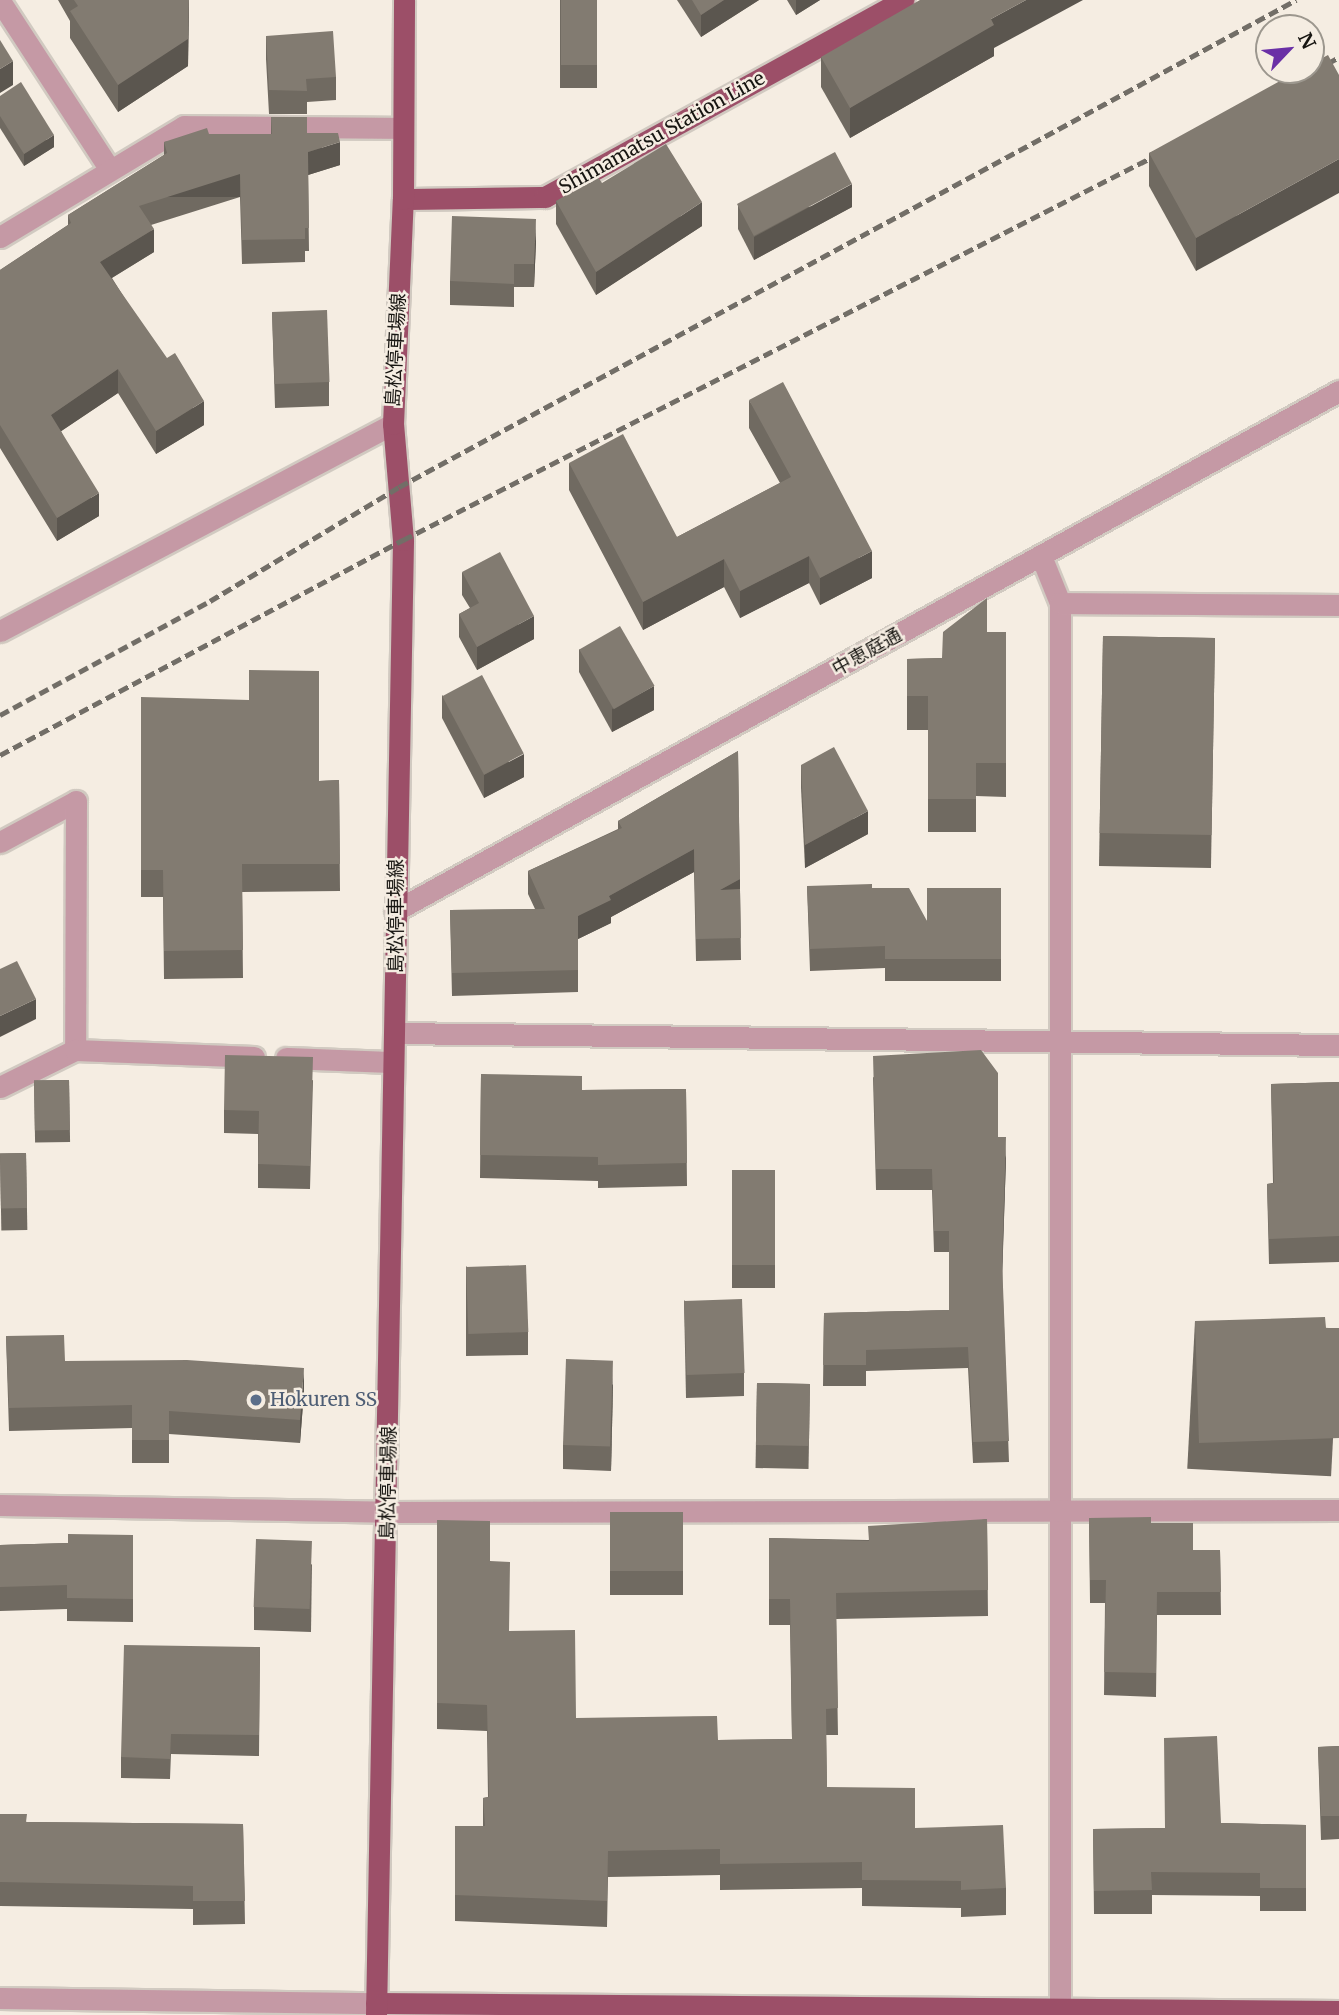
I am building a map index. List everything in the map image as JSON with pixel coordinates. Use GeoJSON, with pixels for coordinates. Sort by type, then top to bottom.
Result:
{"type":"FeatureCollection","features":[{"type":"Feature","properties":{"kind":"main road","name":"島松停車場線"},"geometry":{"type":"LineString","coordinates":[[376,2009],[388,1512],[395,911],[403,540],[393,424],[403,200],[401,128],[404,0]]}},
{"type":"Feature","properties":{"kind":"main road","name":"Shimamatsu Station Line"},"geometry":{"type":"LineString","coordinates":[[403,200],[545,197],[903,0]]}},
{"type":"Feature","properties":{"kind":"main road"},"geometry":{"type":"LineString","coordinates":[[376,2009],[1339,2011]]}},
{"type":"Feature","properties":{"kind":"street"},"geometry":{"type":"LineString","coordinates":[[0,1],[109,168]]}},
{"type":"Feature","properties":{"kind":"street"},"geometry":{"type":"LineString","coordinates":[[0,237],[109,168],[184,127],[401,128]]}},
{"type":"Feature","properties":{"kind":"street","name":"中恵庭通"},"geometry":{"type":"LineString","coordinates":[[395,911],[1339,391]]}},
{"type":"Feature","properties":{"kind":"street"},"geometry":{"type":"LineString","coordinates":[[0,631],[393,424]]}},
{"type":"Feature","properties":{"kind":"street"},"geometry":{"type":"LineString","coordinates":[[1041,556],[1060,603],[1057,1043],[1060,2012]]}},
{"type":"Feature","properties":{"kind":"street"},"geometry":{"type":"LineString","coordinates":[[1060,603],[1339,604]]}},
{"type":"Feature","properties":{"kind":"street"},"geometry":{"type":"LineString","coordinates":[[0,842],[76,801],[75,1050]]}},
{"type":"Feature","properties":{"kind":"street"},"geometry":{"type":"LineString","coordinates":[[395,1033],[1339,1045]]}},
{"type":"Feature","properties":{"kind":"street"},"geometry":{"type":"LineString","coordinates":[[0,1087],[75,1050],[393,1062]]}},
{"type":"Feature","properties":{"kind":"street"},"geometry":{"type":"LineString","coordinates":[[0,1505],[388,1512],[1339,1510]]}},
{"type":"Feature","properties":{"kind":"street"},"geometry":{"type":"LineString","coordinates":[[0,1998],[376,2009]]}},
{"type":"Feature","properties":{"kind":"building"},"geometry":{"type":"Polygon","coordinates":[[[74,0],[189,0],[188,39],[118,85],[70,11],[78,6],[74,0]]]}},
{"type":"Feature","properties":{"kind":"building"},"geometry":{"type":"Polygon","coordinates":[[[561,0],[597,0],[597,65],[561,65],[561,0]]]}},
{"type":"Feature","properties":{"kind":"building"},"geometry":{"type":"Polygon","coordinates":[[[692,0],[724,0],[701,15],[692,0]]]}},
{"type":"Feature","properties":{"kind":"building"},"geometry":{"type":"Polygon","coordinates":[[[920,0],[1026,0],[991,19],[994,25],[850,108],[821,57],[920,0]]]}},
{"type":"Feature","properties":{"kind":"building"},"geometry":{"type":"Polygon","coordinates":[[[333,31],[336,77],[306,79],[307,91],[269,90],[266,36],[333,31]]]}},
{"type":"Feature","properties":{"kind":"building"},"geometry":{"type":"Polygon","coordinates":[[[0,40],[13,61],[0,69],[0,40]]]}},
{"type":"Feature","properties":{"kind":"building"},"geometry":{"type":"Polygon","coordinates":[[[1328,55],[1339,75],[1339,159],[1196,238],[1149,153],[1275,84],[1325,84],[1325,57],[1328,55]]]}},
{"type":"Feature","properties":{"kind":"building"},"geometry":{"type":"Polygon","coordinates":[[[21,82],[54,135],[24,154],[0,116],[0,96],[21,82]]]}},
{"type":"Feature","properties":{"kind":"building"},"geometry":{"type":"Polygon","coordinates":[[[271,117],[307,117],[307,133],[338,133],[340,142],[308,152],[309,228],[305,228],[305,239],[242,240],[240,174],[139,206],[154,229],[100,262],[167,358],[175,353],[204,401],[156,431],[118,369],[51,415],[99,493],[57,518],[0,425],[0,270],[71,223],[68,215],[167,153],[164,142],[207,128],[209,134],[272,134],[271,117]]]}},
{"type":"Feature","properties":{"kind":"building"},"geometry":{"type":"Polygon","coordinates":[[[666,144],[702,202],[596,272],[556,201],[598,177],[602,183],[666,144]]]}},
{"type":"Feature","properties":{"kind":"building"},"geometry":{"type":"Polygon","coordinates":[[[835,152],[852,184],[754,236],[737,204],[835,152]]]}},
{"type":"Feature","properties":{"kind":"building"},"geometry":{"type":"Polygon","coordinates":[[[452,216],[536,219],[534,264],[514,264],[514,284],[450,281],[452,216]]]}},
{"type":"Feature","properties":{"kind":"building"},"geometry":{"type":"Polygon","coordinates":[[[327,310],[330,382],[275,384],[272,312],[327,310]]]}},
{"type":"Feature","properties":{"kind":"building"},"geometry":{"type":"Polygon","coordinates":[[[783,382],[872,551],[820,578],[809,556],[740,591],[724,559],[643,602],[569,463],[623,434],[677,537],[791,477],[749,400],[783,382]]]}},
{"type":"Feature","properties":{"kind":"building"},"geometry":{"type":"Polygon","coordinates":[[[500,552],[534,616],[477,647],[459,614],[479,603],[462,572],[500,552]]]}},
{"type":"Feature","properties":{"kind":"building"},"geometry":{"type":"Polygon","coordinates":[[[987,598],[987,632],[1006,632],[1006,763],[976,763],[976,799],[928,799],[928,696],[907,696],[907,659],[942,658],[943,632],[987,598]]]}},
{"type":"Feature","properties":{"kind":"building"},"geometry":{"type":"Polygon","coordinates":[[[620,626],[654,686],[614,709],[579,650],[620,626]]]}},
{"type":"Feature","properties":{"kind":"building"},"geometry":{"type":"Polygon","coordinates":[[[1103,636],[1215,638],[1212,835],[1100,833],[1103,636]]]}},
{"type":"Feature","properties":{"kind":"building"},"geometry":{"type":"Polygon","coordinates":[[[249,670],[319,671],[319,781],[339,780],[340,864],[242,864],[243,950],[164,951],[163,870],[141,870],[141,697],[249,700],[249,670]]]}},
{"type":"Feature","properties":{"kind":"building"},"geometry":{"type":"Polygon","coordinates":[[[482,675],[524,754],[484,775],[442,696],[482,675]]]}},
{"type":"Feature","properties":{"kind":"building"},"geometry":{"type":"Polygon","coordinates":[[[834,747],[868,811],[805,845],[801,765],[834,747]]]}},
{"type":"Feature","properties":{"kind":"building"},"geometry":{"type":"Polygon","coordinates":[[[738,751],[740,879],[720,890],[740,889],[741,938],[696,939],[694,849],[609,896],[611,900],[578,916],[578,970],[452,973],[450,910],[545,909],[528,871],[622,828],[618,821],[738,751]]]}},
{"type":"Feature","properties":{"kind":"building"},"geometry":{"type":"Polygon","coordinates":[[[872,884],[872,888],[909,888],[927,921],[927,888],[1001,888],[1001,959],[885,959],[885,946],[810,949],[807,886],[872,884]]]}},
{"type":"Feature","properties":{"kind":"building"},"geometry":{"type":"Polygon","coordinates":[[[17,961],[36,999],[0,1016],[0,969],[17,961]]]}},
{"type":"Feature","properties":{"kind":"building"},"geometry":{"type":"Polygon","coordinates":[[[981,1050],[998,1073],[998,1137],[1006,1137],[1002,1261],[1009,1441],[973,1442],[968,1347],[866,1350],[866,1365],[823,1365],[824,1313],[949,1310],[949,1231],[934,1231],[932,1169],[876,1169],[873,1056],[981,1050]]]}},
{"type":"Feature","properties":{"kind":"building"},"geometry":{"type":"Polygon","coordinates":[[[225,1055],[313,1057],[310,1166],[258,1164],[259,1111],[224,1110],[225,1055]]]}},
{"type":"Feature","properties":{"kind":"building"},"geometry":{"type":"Polygon","coordinates":[[[481,1074],[582,1076],[582,1090],[686,1089],[687,1163],[598,1165],[598,1157],[480,1155],[481,1074]]]}},
{"type":"Feature","properties":{"kind":"building"},"geometry":{"type":"Polygon","coordinates":[[[69,1080],[70,1130],[35,1131],[34,1081],[69,1080]]]}},
{"type":"Feature","properties":{"kind":"building"},"geometry":{"type":"Polygon","coordinates":[[[1339,1082],[1339,1236],[1269,1239],[1267,1184],[1274,1183],[1271,1084],[1339,1082]]]}},
{"type":"Feature","properties":{"kind":"building"},"geometry":{"type":"Polygon","coordinates":[[[0,1153],[26,1153],[27,1208],[1,1208],[0,1153]]]}},
{"type":"Feature","properties":{"kind":"building"},"geometry":{"type":"Polygon","coordinates":[[[732,1170],[775,1170],[775,1265],[732,1265],[732,1170]]]}},
{"type":"Feature","properties":{"kind":"building"},"geometry":{"type":"Polygon","coordinates":[[[526,1265],[528,1332],[468,1334],[466,1267],[526,1265]]]}},
{"type":"Feature","properties":{"kind":"building"},"geometry":{"type":"Polygon","coordinates":[[[742,1299],[745,1373],[687,1375],[684,1301],[742,1299]]]}},
{"type":"Feature","properties":{"kind":"building"},"geometry":{"type":"Polygon","coordinates":[[[1325,1317],[1326,1328],[1339,1328],[1339,1438],[1199,1443],[1195,1321],[1325,1317]]]}},
{"type":"Feature","properties":{"kind":"building"},"geometry":{"type":"Polygon","coordinates":[[[64,1335],[65,1361],[187,1360],[304,1368],[300,1420],[169,1411],[169,1440],[132,1440],[132,1405],[9,1408],[6,1336],[64,1335]]]}},
{"type":"Feature","properties":{"kind":"building"},"geometry":{"type":"Polygon","coordinates":[[[566,1359],[613,1361],[610,1447],[563,1445],[566,1359]]]}},
{"type":"Feature","properties":{"kind":"building"},"geometry":{"type":"Polygon","coordinates":[[[757,1383],[810,1384],[809,1446],[756,1445],[757,1383]]]}},
{"type":"Feature","properties":{"kind":"building"},"geometry":{"type":"Polygon","coordinates":[[[610,1512],[683,1512],[683,1571],[610,1571],[610,1512]]]}},
{"type":"Feature","properties":{"kind":"building"},"geometry":{"type":"Polygon","coordinates":[[[1151,1517],[1151,1523],[1193,1523],[1193,1550],[1220,1550],[1221,1592],[1157,1592],[1156,1673],[1104,1672],[1106,1580],[1090,1580],[1089,1518],[1151,1517]]]}},
{"type":"Feature","properties":{"kind":"building"},"geometry":{"type":"Polygon","coordinates":[[[987,1519],[988,1590],[836,1593],[838,1708],[826,1709],[827,1787],[915,1788],[915,1828],[1003,1825],[1006,1888],[961,1890],[961,1881],[862,1880],[862,1862],[720,1864],[720,1849],[608,1851],[607,1901],[455,1895],[455,1826],[485,1826],[483,1798],[489,1797],[487,1705],[437,1703],[437,1520],[490,1521],[490,1561],[510,1562],[509,1631],[575,1630],[576,1718],[717,1716],[718,1740],[792,1739],[790,1599],[769,1599],[769,1538],[869,1541],[868,1526],[987,1519]]]}},
{"type":"Feature","properties":{"kind":"building"},"geometry":{"type":"Polygon","coordinates":[[[68,1534],[133,1535],[133,1599],[67,1598],[67,1585],[0,1587],[0,1545],[68,1543],[68,1534]]]}},
{"type":"Feature","properties":{"kind":"building"},"geometry":{"type":"Polygon","coordinates":[[[256,1539],[312,1541],[310,1609],[254,1607],[256,1539]]]}},
{"type":"Feature","properties":{"kind":"building"},"geometry":{"type":"Polygon","coordinates":[[[124,1645],[260,1647],[259,1735],[171,1734],[170,1759],[121,1757],[124,1645]]]}},
{"type":"Feature","properties":{"kind":"building"},"geometry":{"type":"Polygon","coordinates":[[[1217,1736],[1221,1823],[1306,1825],[1306,1888],[1260,1888],[1260,1873],[1151,1872],[1152,1890],[1094,1891],[1093,1829],[1165,1828],[1164,1738],[1217,1736]]]}},
{"type":"Feature","properties":{"kind":"building"},"geometry":{"type":"Polygon","coordinates":[[[1339,1746],[1339,1816],[1321,1816],[1318,1747],[1339,1746]]]}},
{"type":"Feature","properties":{"kind":"building"},"geometry":{"type":"Polygon","coordinates":[[[0,1814],[27,1814],[26,1822],[243,1824],[245,1901],[193,1901],[193,1886],[0,1882],[0,1814]]]}},
{"type":"Feature","properties":{"kind":"railway"},"geometry":{"type":"LineString","coordinates":[[0,715],[210,601],[399,487],[1296,0]]}},
{"type":"Feature","properties":{"kind":"railway"},"geometry":{"type":"LineString","coordinates":[[1325,65],[1339,57]]}},
{"type":"Feature","properties":{"kind":"railway"},"geometry":{"type":"LineString","coordinates":[[0,755],[403,540],[1166,150]]}},
{"type":"Feature","properties":{"kind":"place","name":"Hokuren SS"},"geometry":{"type":"Point","coordinates":[256,1400]}}]}
